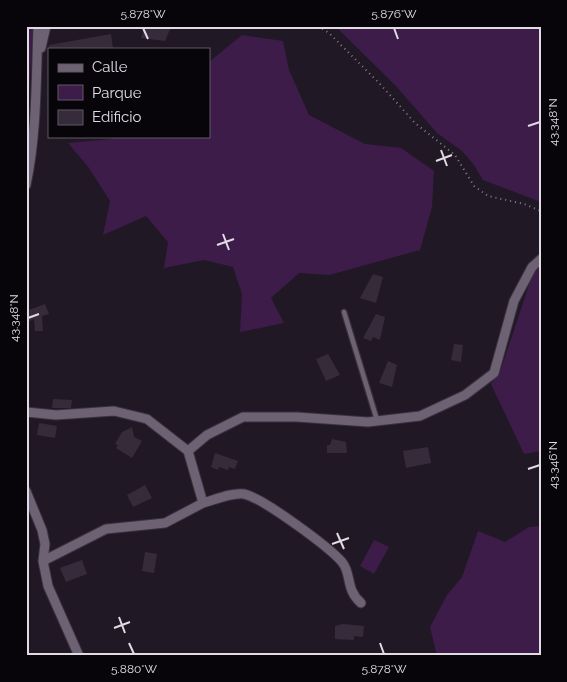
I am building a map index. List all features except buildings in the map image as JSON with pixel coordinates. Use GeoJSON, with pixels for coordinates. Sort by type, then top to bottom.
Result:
{"type":"FeatureCollection","features":[{"type":"Feature","properties":{"kind":"street"},"geometry":{"type":"LineString","coordinates":[[26,185],[32,157],[38,66],[38,26]]}},
{"type":"Feature","properties":{"kind":"street"},"geometry":{"type":"LineString","coordinates":[[38,66],[46,26]]}},
{"type":"Feature","properties":{"kind":"street"},"geometry":{"type":"LineString","coordinates":[[188,451],[207,435],[243,417],[297,417],[377,421],[420,416],[465,395],[494,373],[514,301],[532,267],[541,260]]}},
{"type":"Feature","properties":{"kind":"street"},"geometry":{"type":"LineString","coordinates":[[26,412],[56,416],[114,411],[148,419],[188,451],[203,503]]}},
{"type":"Feature","properties":{"kind":"street"},"geometry":{"type":"LineString","coordinates":[[26,491],[42,530],[45,544],[43,561],[48,586],[79,656]]}},
{"type":"Feature","properties":{"kind":"street"},"geometry":{"type":"LineString","coordinates":[[43,561],[106,529],[165,523],[203,503],[242,493],[256,498],[294,523],[343,563],[352,595],[361,602]]}},
{"type":"Feature","properties":{"kind":"lane"},"geometry":{"type":"LineString","coordinates":[[344,312],[377,421]]}},
{"type":"Feature","properties":{"kind":"path"},"geometry":{"type":"LineString","coordinates":[[318,26],[329,33],[380,84],[415,123],[455,155],[474,186],[488,196],[524,204],[541,211]]}},
{"type":"Feature","properties":{"kind":"green space"},"geometry":{"type":"Polygon","coordinates":[[[26,26],[33,26],[26,140],[26,26]]]}},
{"type":"Feature","properties":{"kind":"green space"},"geometry":{"type":"Polygon","coordinates":[[[335,26],[541,26],[541,202],[483,180],[474,165],[462,151],[437,133],[395,85],[335,26]]]}},
{"type":"Feature","properties":{"kind":"green space"},"geometry":{"type":"Polygon","coordinates":[[[242,35],[283,41],[289,70],[309,115],[365,144],[401,148],[434,171],[432,207],[420,250],[329,275],[299,273],[271,298],[284,323],[240,332],[242,294],[233,267],[204,260],[164,268],[168,242],[146,216],[103,235],[110,201],[89,168],[68,143],[112,138],[210,138],[210,61],[242,35]]]}},
{"type":"Feature","properties":{"kind":"green space"},"geometry":{"type":"Polygon","coordinates":[[[541,266],[541,451],[524,454],[491,384],[501,369],[533,273],[541,266]]]}},
{"type":"Feature","properties":{"kind":"green space"},"geometry":{"type":"Polygon","coordinates":[[[541,526],[541,656],[437,656],[430,627],[447,595],[462,577],[478,531],[505,542],[529,527],[541,526]]]}},
{"type":"Feature","properties":{"kind":"green space"},"geometry":{"type":"Polygon","coordinates":[[[374,540],[389,547],[374,574],[360,566],[374,540]]]}}]}
